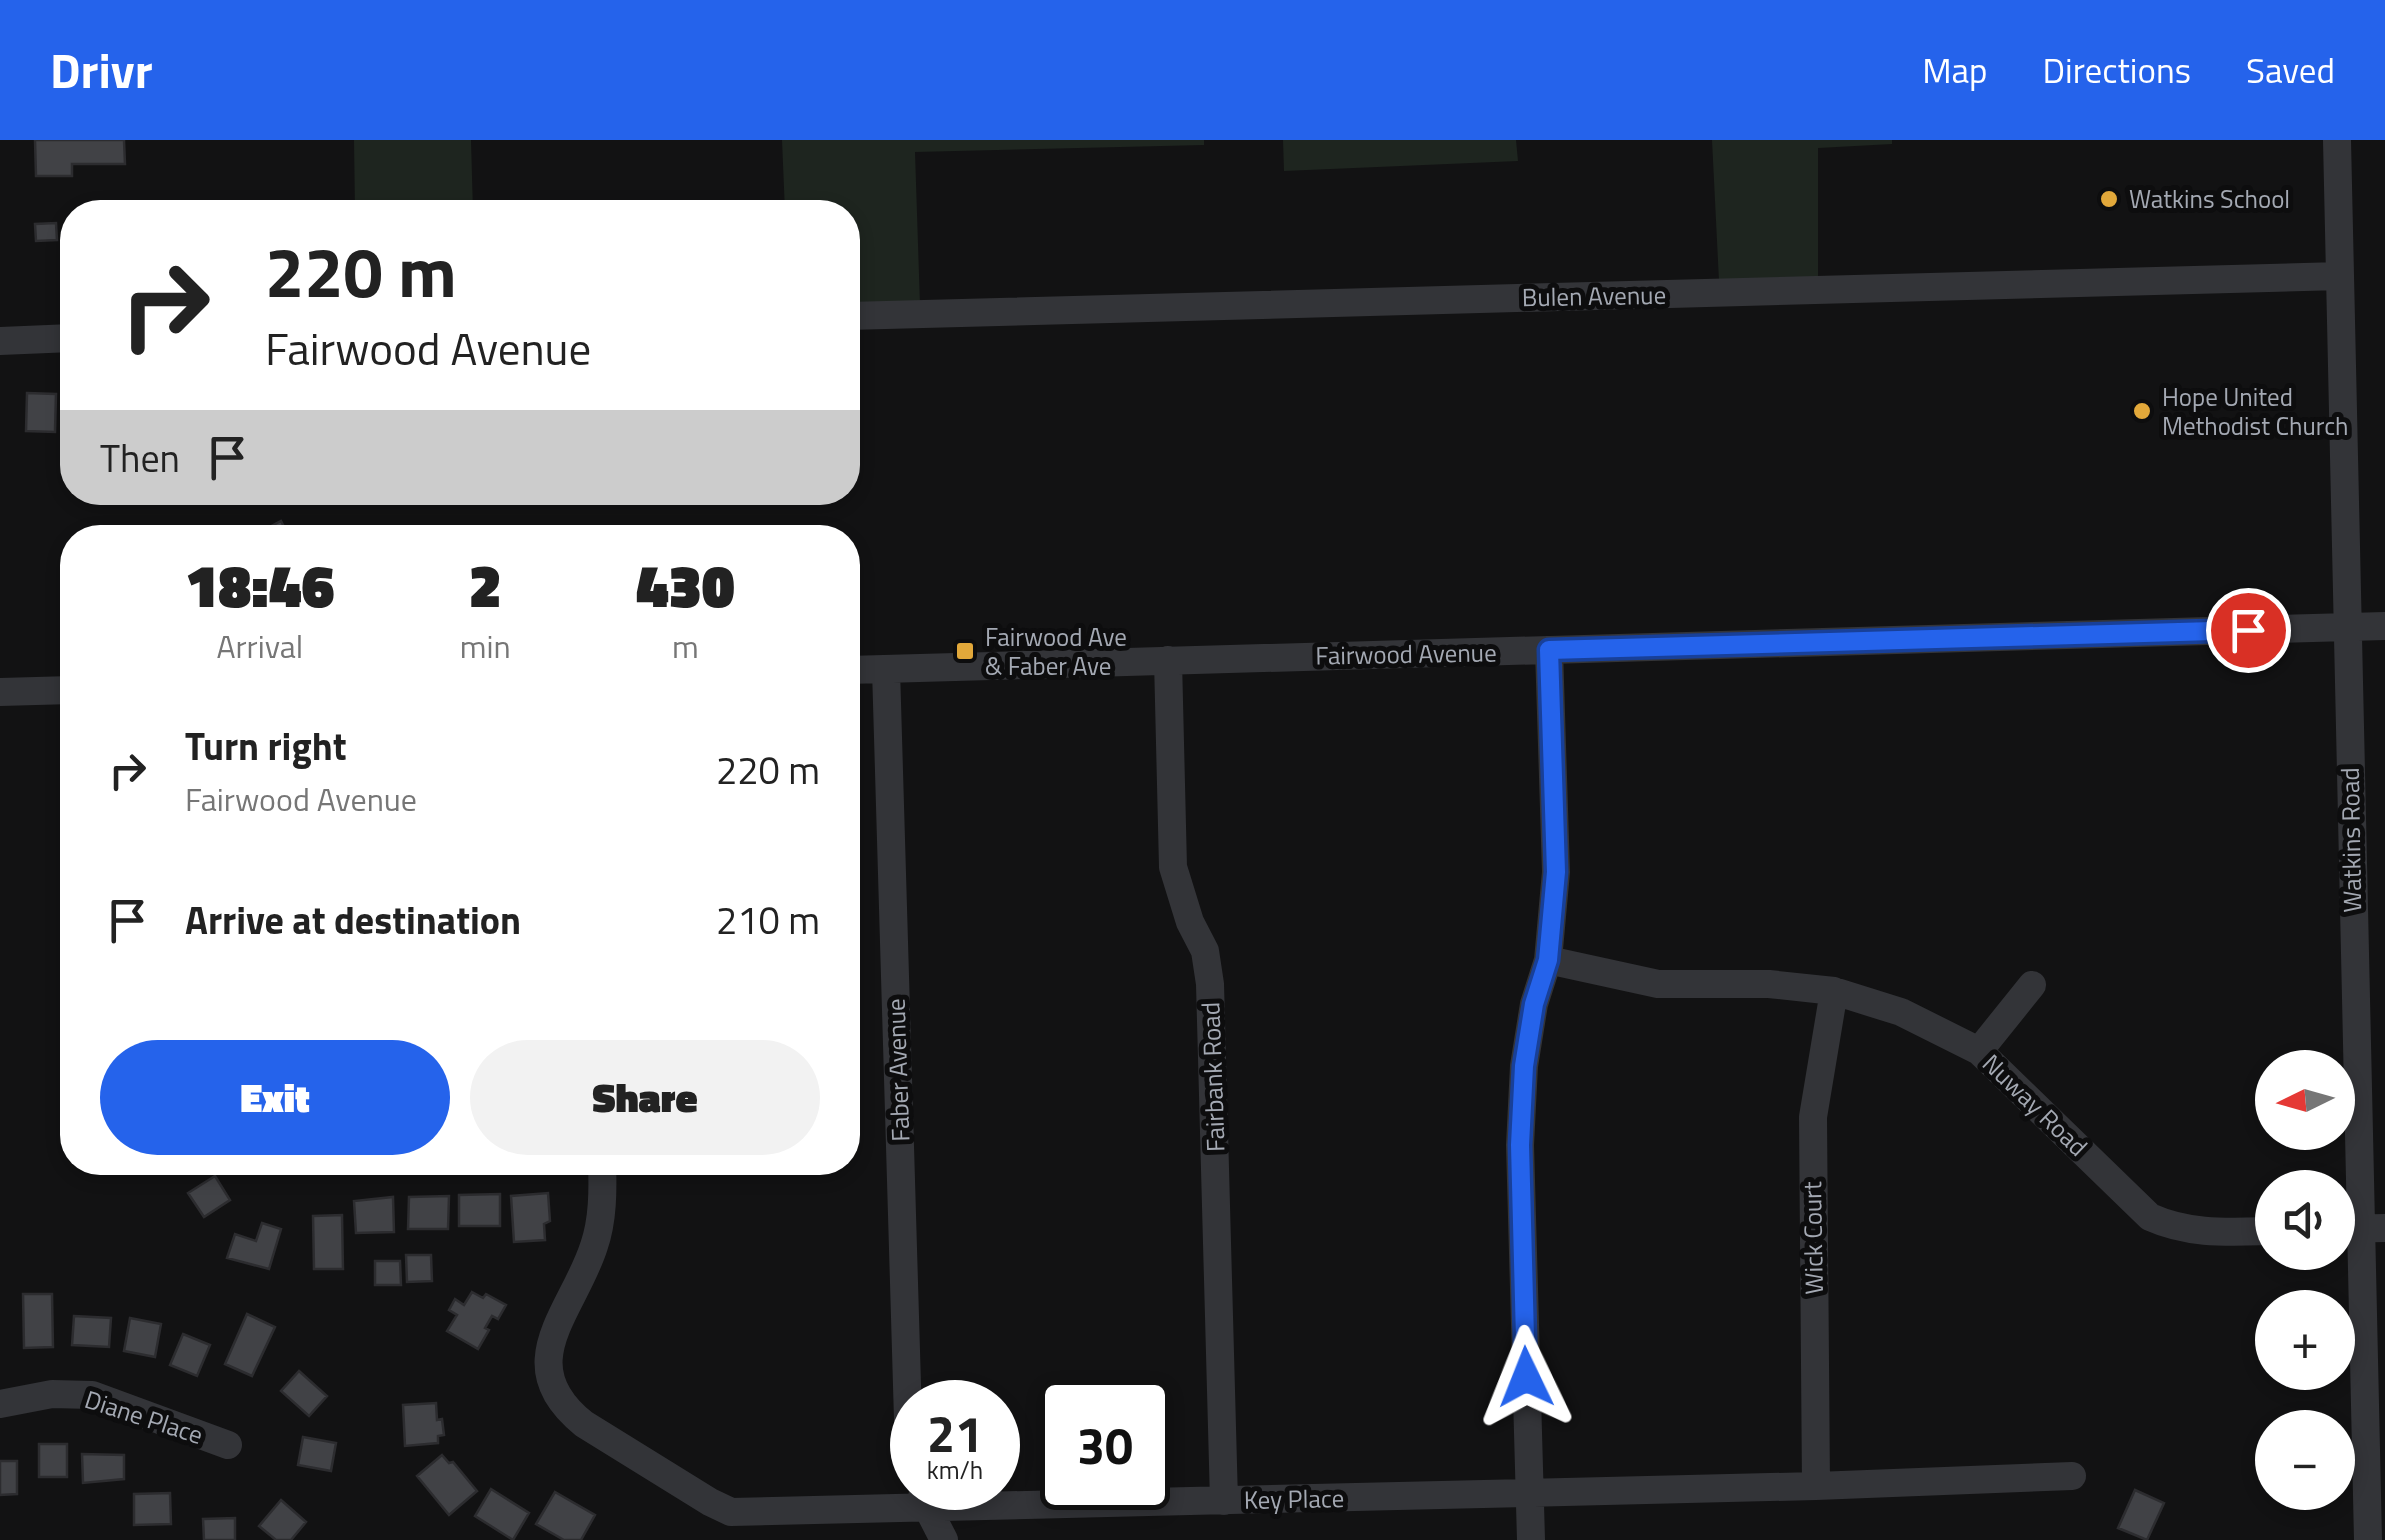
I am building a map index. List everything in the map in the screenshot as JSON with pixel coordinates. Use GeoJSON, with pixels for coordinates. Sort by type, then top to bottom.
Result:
{"type":"FeatureCollection","features":[{"type":"Feature","properties":{"kind":"street","name":"Watkins Road"},"geometry":{"type":"LineString","coordinates":[[2337,140],[2368,1540]]}},
{"type":"Feature","properties":{"kind":"street","name":"Bulen Avenue"},"geometry":{"type":"LineString","coordinates":[[860,316],[2340,276]]}},
{"type":"Feature","properties":{"kind":"street"},"geometry":{"type":"LineString","coordinates":[[0,341],[60,338]]}},
{"type":"Feature","properties":{"kind":"street","name":"Fairwood Avenue"},"geometry":{"type":"LineString","coordinates":[[860,670],[2385,626]]}},
{"type":"Feature","properties":{"kind":"street"},"geometry":{"type":"LineString","coordinates":[[1532,1540],[1520,1145],[1524,1066],[1534,1004],[1548,960],[1556,872],[1549,650]]}},
{"type":"Feature","properties":{"kind":"street","name":"Fairbank Road"},"geometry":{"type":"LineString","coordinates":[[1168,660],[1173,867],[1190,922],[1205,952],[1210,984],[1224,1500]]}},
{"type":"Feature","properties":{"kind":"street","name":"Faber Avenue"},"geometry":{"type":"LineString","coordinates":[[886,669],[907,1380]]}},
{"type":"Feature","properties":{"kind":"street"},"geometry":{"type":"LineString","coordinates":[[0,692],[60,690]]}},
{"type":"Feature","properties":{"kind":"street","name":"Nuway Road"},"geometry":{"type":"LineString","coordinates":[[1548,960],[1658,984],[1769,984],[1834,991],[1901,1012],[1978,1051],[2150,1216],[2174,1228],[2196,1231],[2255,1230]]}},
{"type":"Feature","properties":{"kind":"street"},"geometry":{"type":"LineString","coordinates":[[1978,1051],[2032,984]]}},
{"type":"Feature","properties":{"kind":"street","name":"Wick Court"},"geometry":{"type":"LineString","coordinates":[[1816,1486],[1813,1117],[1834,991]]}},
{"type":"Feature","properties":{"kind":"street","name":"Key Place"},"geometry":{"type":"LineString","coordinates":[[602,1175],[596,1242],[581,1282],[551,1334],[548,1353],[554,1391],[566,1410],[732,1512],[890,1500]]}},
{"type":"Feature","properties":{"kind":"street","name":"Diane Place"},"geometry":{"type":"LineString","coordinates":[[0,1404],[52,1394],[92,1395],[228,1445]]}},
{"type":"Feature","properties":{"kind":"street","name":"Key Place"},"geometry":{"type":"LineString","coordinates":[[1020,1499],[1224,1500],[2072,1476]]}},
{"type":"Feature","properties":{"kind":"street"},"geometry":{"type":"LineString","coordinates":[[928,1510],[944,1540]]}},
{"type":"Feature","properties":{"kind":"shaded area"},"geometry":{"type":"Polygon","coordinates":[[[354,140],[471,140],[473,200],[355,200],[354,140]]]}},
{"type":"Feature","properties":{"kind":"shaded area"},"geometry":{"type":"Polygon","coordinates":[[[782,140],[1204,140],[1204,145],[915,152],[920,305],[860,307],[860,200],[784,200],[782,140]]]}},
{"type":"Feature","properties":{"kind":"shaded area"},"geometry":{"type":"Polygon","coordinates":[[[1283,140],[1516,140],[1518,161],[1284,171],[1283,140]]]}},
{"type":"Feature","properties":{"kind":"shaded area"},"geometry":{"type":"Polygon","coordinates":[[[1712,140],[1892,140],[1892,144],[1818,148],[1818,279],[1719,281],[1712,140]]]}},
{"type":"Feature","properties":{"kind":"building"},"geometry":{"type":"Polygon","coordinates":[[[35,140],[124,140],[125,164],[72,164],[72,176],[36,176],[35,140]]]}},
{"type":"Feature","properties":{"kind":"building"},"geometry":{"type":"Polygon","coordinates":[[[56,223],[57,240],[36,241],[35,224],[56,223]]]}},
{"type":"Feature","properties":{"kind":"building"},"geometry":{"type":"Polygon","coordinates":[[[27,393],[56,394],[55,432],[26,431],[27,393]]]}},
{"type":"Feature","properties":{"kind":"building"},"geometry":{"type":"Polygon","coordinates":[[[215,1176],[230,1200],[204,1217],[188,1193],[215,1176]]]}},
{"type":"Feature","properties":{"kind":"building"},"geometry":{"type":"Polygon","coordinates":[[[548,1193],[550,1221],[544,1224],[545,1240],[514,1242],[511,1196],[548,1193]]]}},
{"type":"Feature","properties":{"kind":"building"},"geometry":{"type":"Polygon","coordinates":[[[500,1194],[500,1226],[459,1226],[459,1195],[500,1194]]]}},
{"type":"Feature","properties":{"kind":"building"},"geometry":{"type":"Polygon","coordinates":[[[449,1196],[448,1229],[408,1229],[409,1197],[449,1196]]]}},
{"type":"Feature","properties":{"kind":"building"},"geometry":{"type":"Polygon","coordinates":[[[393,1197],[394,1232],[356,1233],[354,1201],[393,1197]]]}},
{"type":"Feature","properties":{"kind":"building"},"geometry":{"type":"Polygon","coordinates":[[[342,1215],[343,1269],[314,1269],[313,1216],[342,1215]]]}},
{"type":"Feature","properties":{"kind":"building"},"geometry":{"type":"Polygon","coordinates":[[[262,1223],[281,1229],[269,1269],[227,1258],[235,1234],[256,1241],[262,1223]]]}},
{"type":"Feature","properties":{"kind":"building"},"geometry":{"type":"Polygon","coordinates":[[[406,1255],[431,1255],[432,1281],[407,1282],[406,1255]]]}},
{"type":"Feature","properties":{"kind":"building"},"geometry":{"type":"Polygon","coordinates":[[[375,1261],[400,1261],[401,1285],[375,1285],[375,1261]]]}},
{"type":"Feature","properties":{"kind":"building"},"geometry":{"type":"Polygon","coordinates":[[[472,1292],[483,1298],[486,1294],[506,1305],[498,1319],[492,1316],[478,1349],[447,1331],[457,1315],[449,1310],[455,1299],[464,1305],[472,1292]]]}},
{"type":"Feature","properties":{"kind":"building"},"geometry":{"type":"Polygon","coordinates":[[[23,1294],[52,1294],[53,1347],[24,1348],[23,1294]]]}},
{"type":"Feature","properties":{"kind":"building"},"geometry":{"type":"Polygon","coordinates":[[[247,1314],[275,1327],[252,1376],[225,1364],[247,1314]]]}},
{"type":"Feature","properties":{"kind":"building"},"geometry":{"type":"Polygon","coordinates":[[[74,1316],[111,1318],[109,1347],[72,1345],[74,1316]]]}},
{"type":"Feature","properties":{"kind":"building"},"geometry":{"type":"Polygon","coordinates":[[[130,1318],[161,1324],[155,1357],[124,1351],[130,1318]]]}},
{"type":"Feature","properties":{"kind":"building"},"geometry":{"type":"Polygon","coordinates":[[[183,1334],[210,1345],[197,1376],[170,1365],[183,1334]]]}},
{"type":"Feature","properties":{"kind":"building"},"geometry":{"type":"Polygon","coordinates":[[[299,1371],[327,1396],[309,1416],[281,1391],[299,1371]]]}},
{"type":"Feature","properties":{"kind":"building"},"geometry":{"type":"Polygon","coordinates":[[[436,1403],[437,1420],[442,1419],[444,1435],[438,1436],[438,1443],[405,1446],[403,1405],[436,1403]]]}},
{"type":"Feature","properties":{"kind":"building"},"geometry":{"type":"Polygon","coordinates":[[[303,1437],[336,1443],[331,1471],[298,1465],[303,1437]]]}},
{"type":"Feature","properties":{"kind":"building"},"geometry":{"type":"Polygon","coordinates":[[[39,1444],[67,1444],[67,1477],[39,1477],[39,1444]]]}},
{"type":"Feature","properties":{"kind":"building"},"geometry":{"type":"Polygon","coordinates":[[[82,1454],[124,1455],[124,1479],[83,1483],[82,1454]]]}},
{"type":"Feature","properties":{"kind":"building"},"geometry":{"type":"Polygon","coordinates":[[[442,1455],[453,1462],[477,1491],[449,1515],[417,1476],[442,1455]]]}},
{"type":"Feature","properties":{"kind":"building"},"geometry":{"type":"Polygon","coordinates":[[[0,1461],[17,1461],[17,1494],[0,1495],[0,1461]]]}},
{"type":"Feature","properties":{"kind":"building"},"geometry":{"type":"Polygon","coordinates":[[[491,1489],[529,1513],[513,1540],[475,1516],[491,1489]]]}},
{"type":"Feature","properties":{"kind":"building"},"geometry":{"type":"Polygon","coordinates":[[[2135,1490],[2164,1503],[2147,1540],[2118,1528],[2135,1490]]]}},
{"type":"Feature","properties":{"kind":"building"},"geometry":{"type":"Polygon","coordinates":[[[555,1492],[595,1515],[581,1540],[564,1540],[536,1524],[555,1492]]]}},
{"type":"Feature","properties":{"kind":"building"},"geometry":{"type":"Polygon","coordinates":[[[170,1493],[171,1524],[134,1525],[134,1494],[170,1493]]]}},
{"type":"Feature","properties":{"kind":"building"},"geometry":{"type":"Polygon","coordinates":[[[281,1500],[306,1522],[291,1540],[276,1540],[259,1526],[281,1500]]]}},
{"type":"Feature","properties":{"kind":"building"},"geometry":{"type":"Polygon","coordinates":[[[235,1518],[235,1540],[204,1540],[203,1519],[235,1518]]]}},
{"type":"Feature","properties":{"kind":"place","name":"Watkins School"},"geometry":{"type":"Point","coordinates":[2109,199]}},
{"type":"Feature","properties":{"kind":"place","name":"Hope United Methodist Church"},"geometry":{"type":"Point","coordinates":[2142,411]}},
{"type":"Feature","properties":{"kind":"place","name":"Fairwood Ave & Faber Ave"},"geometry":{"type":"Point","coordinates":[965,651]}},
{"type":"Feature","properties":{"kind":"route"},"geometry":{"type":"LineString","coordinates":[[1526,1377],[1520,1145],[1524,1066],[1534,1004],[1548,960],[1556,872],[1549,650],[2248,630]]}}]}
